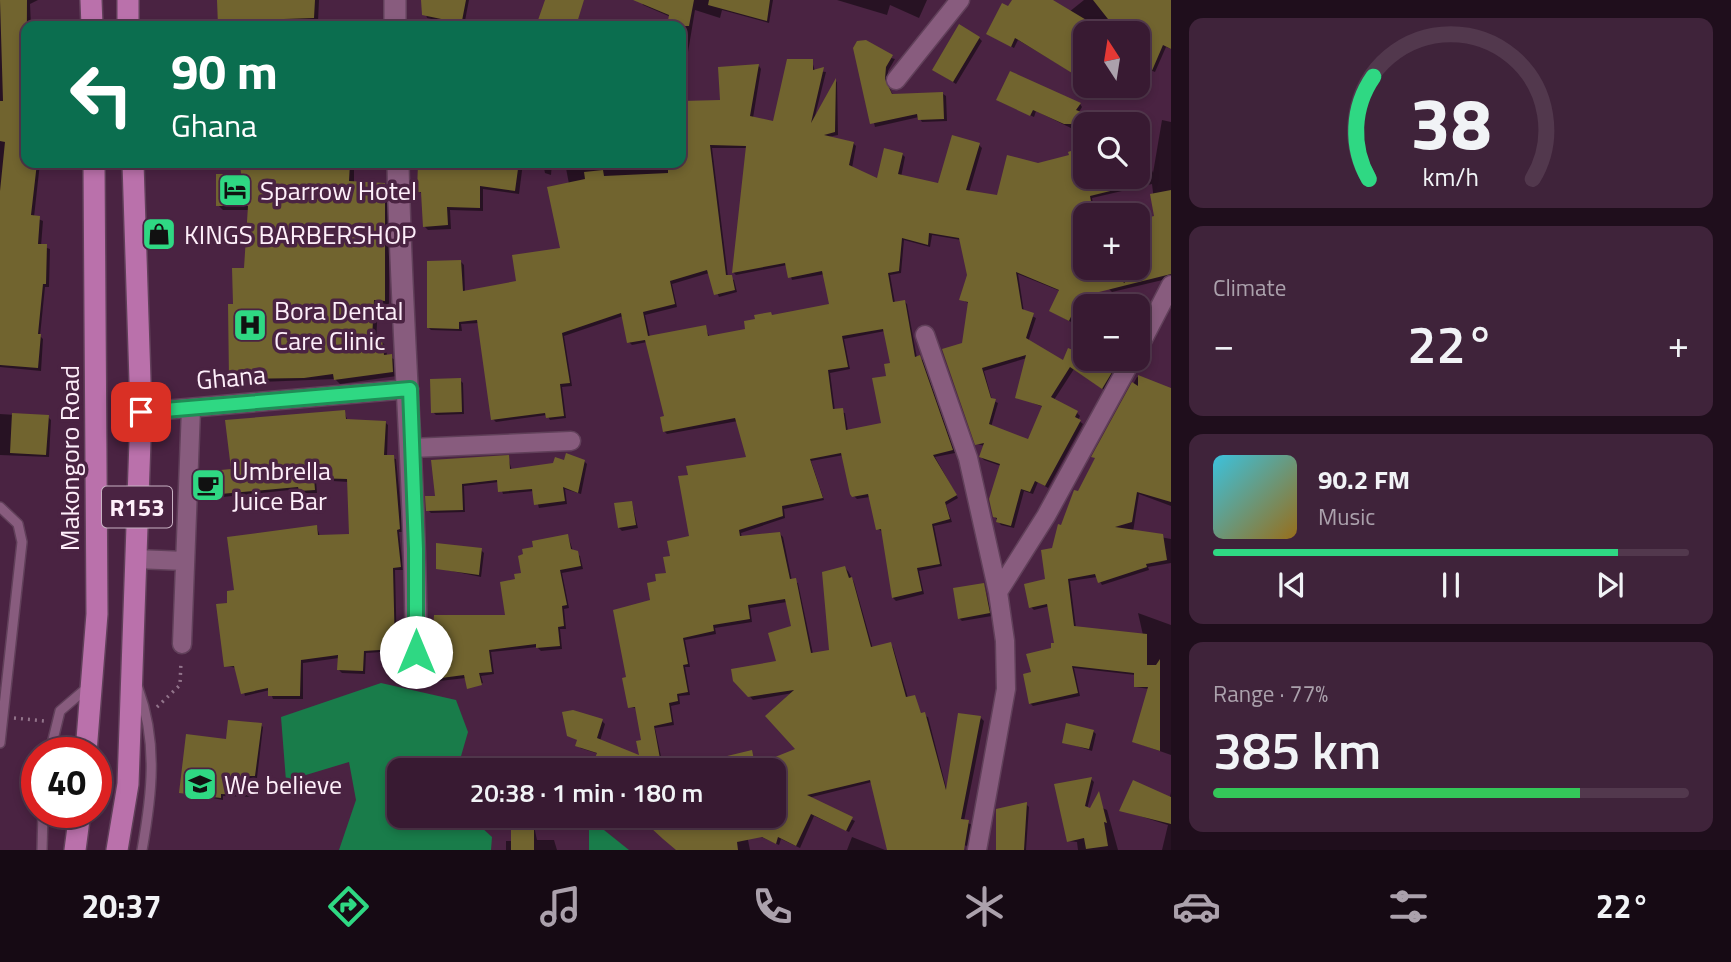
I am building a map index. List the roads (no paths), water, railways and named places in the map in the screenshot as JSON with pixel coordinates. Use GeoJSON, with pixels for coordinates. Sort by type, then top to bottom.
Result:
{"type":"FeatureCollection","features":[{"type":"Feature","properties":{"kind":"main road"},"geometry":{"type":"LineString","coordinates":[[91,0],[92,21]]}},
{"type":"Feature","properties":{"kind":"main road"},"geometry":{"type":"LineString","coordinates":[[128,0],[128,21]]}},
{"type":"Feature","properties":{"kind":"main road","name":"Makongoro Road"},"geometry":{"type":"LineString","coordinates":[[87,737],[97,576],[94,168]]}},
{"type":"Feature","properties":{"kind":"main road","name":"R153"},"geometry":{"type":"LineString","coordinates":[[117,850],[128,784],[141,412],[133,168]]}},
{"type":"Feature","properties":{"kind":"main road"},"geometry":{"type":"LineString","coordinates":[[75,850],[78,828]]}},
{"type":"Feature","properties":{"kind":"street"},"geometry":{"type":"LineString","coordinates":[[395,0],[395,21]]}},
{"type":"Feature","properties":{"kind":"street"},"geometry":{"type":"LineString","coordinates":[[896,80],[960,0]]}},
{"type":"Feature","properties":{"kind":"street"},"geometry":{"type":"LineString","coordinates":[[398,168],[401,283],[410,389],[416,652]]}},
{"type":"Feature","properties":{"kind":"street"},"geometry":{"type":"LineString","coordinates":[[1150,326],[1171,285]]}},
{"type":"Feature","properties":{"kind":"street"},"geometry":{"type":"LineString","coordinates":[[925,335],[968,458],[998,592],[1005,641],[1006,688],[977,850]]}},
{"type":"Feature","properties":{"kind":"street"},"geometry":{"type":"LineString","coordinates":[[998,592],[1046,516],[1125,371]]}},
{"type":"Feature","properties":{"kind":"street","name":"Ghana"},"geometry":{"type":"LineString","coordinates":[[141,412],[410,389]]}},
{"type":"Feature","properties":{"kind":"street"},"geometry":{"type":"LineString","coordinates":[[182,644],[191,409]]}},
{"type":"Feature","properties":{"kind":"street"},"geometry":{"type":"LineString","coordinates":[[412,448],[571,441]]}},
{"type":"Feature","properties":{"kind":"street"},"geometry":{"type":"LineString","coordinates":[[136,559],[185,561]]}},
{"type":"Feature","properties":{"kind":"lane"},"geometry":{"type":"LineString","coordinates":[[0,508],[18,524],[22,542],[0,743]]}},
{"type":"Feature","properties":{"kind":"lane"},"geometry":{"type":"LineString","coordinates":[[134,669],[148,716],[152,779],[142,850]]}},
{"type":"Feature","properties":{"kind":"lane"},"geometry":{"type":"LineString","coordinates":[[54,737],[61,711],[92,683]]}},
{"type":"Feature","properties":{"kind":"lane"},"geometry":{"type":"LineString","coordinates":[[42,850],[43,828]]}},
{"type":"Feature","properties":{"kind":"place","name":"Sparrow Hotel"},"geometry":{"type":"Point","coordinates":[235,190]}},
{"type":"Feature","properties":{"kind":"place","name":"KINGS BARBERSHOP"},"geometry":{"type":"Point","coordinates":[159,234]}},
{"type":"Feature","properties":{"kind":"place","name":"Bora Dental Care Clinic"},"geometry":{"type":"Point","coordinates":[250,325]}},
{"type":"Feature","properties":{"kind":"place","name":"Umbrella Juice Bar"},"geometry":{"type":"Point","coordinates":[208,485]}},
{"type":"Feature","properties":{"kind":"place","name":"We believe"},"geometry":{"type":"Point","coordinates":[200,784]}}]}
